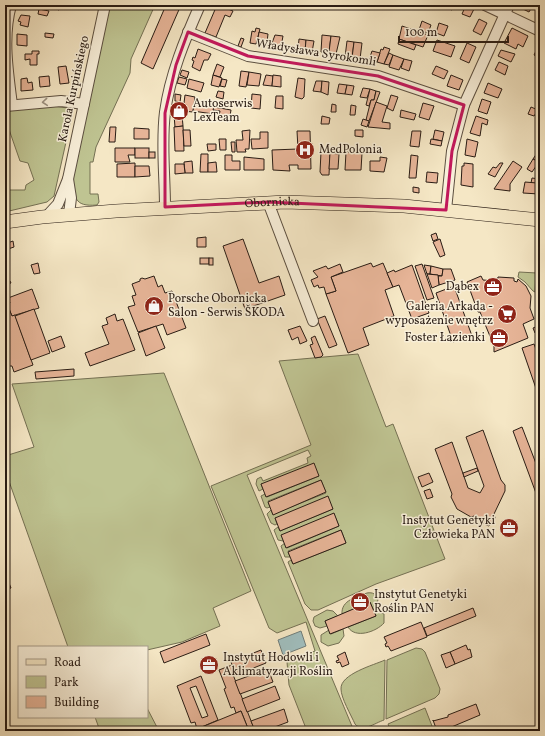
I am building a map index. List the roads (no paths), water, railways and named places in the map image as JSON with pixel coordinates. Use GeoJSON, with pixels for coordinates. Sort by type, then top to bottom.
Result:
{"type":"FeatureCollection","features":[{"type":"Feature","properties":{"kind":"main road","name":"Obornicka"},"geometry":{"type":"LineString","coordinates":[[5,222],[69,214],[165,207],[268,202],[343,203],[446,210],[540,220]]}},
{"type":"Feature","properties":{"kind":"street"},"geometry":{"type":"LineString","coordinates":[[12,5],[6,32],[8,106],[61,101],[84,104]]}},
{"type":"Feature","properties":{"kind":"street","name":"Karola Kurpińskiego"},"geometry":{"type":"LineString","coordinates":[[46,217],[59,201],[68,179],[105,5]]}},
{"type":"Feature","properties":{"kind":"street"},"geometry":{"type":"LineString","coordinates":[[165,207],[165,113],[176,65],[200,5]]}},
{"type":"Feature","properties":{"kind":"street"},"geometry":{"type":"LineString","coordinates":[[485,5],[507,10],[540,31]]}},
{"type":"Feature","properties":{"kind":"street"},"geometry":{"type":"LineString","coordinates":[[446,210],[452,151],[464,105],[507,10]]}},
{"type":"Feature","properties":{"kind":"street","name":"Władysława Syrokomli"},"geometry":{"type":"LineString","coordinates":[[188,32],[248,56],[378,76],[464,105]]}},
{"type":"Feature","properties":{"kind":"street","name":"Karola Kurpińskiego"},"geometry":{"type":"LineString","coordinates":[[68,179],[71,198],[69,214]]}},
{"type":"Feature","properties":{"kind":"street"},"geometry":{"type":"LineString","coordinates":[[71,198],[88,213]]}},
{"type":"Feature","properties":{"kind":"street"},"geometry":{"type":"LineString","coordinates":[[59,201],[69,214]]}},
{"type":"Feature","properties":{"kind":"street"},"geometry":{"type":"LineString","coordinates":[[268,202],[313,321]]}},
{"type":"Feature","properties":{"kind":"water"},"geometry":{"type":"Polygon","coordinates":[[[301,631],[306,646],[283,655],[278,640],[301,631]]]}},
{"type":"Feature","properties":{"kind":"place","name":"Autoserwis LexTeam"},"geometry":{"type":"Point","coordinates":[179,111]}},
{"type":"Feature","properties":{"kind":"place","name":"MedPolonia"},"geometry":{"type":"Point","coordinates":[305,150]}},
{"type":"Feature","properties":{"kind":"place","name":"Dąbex"},"geometry":{"type":"Point","coordinates":[493,287]}},
{"type":"Feature","properties":{"kind":"place","name":"Porsche Obornicka Salon - Serwis ŠKODA"},"geometry":{"type":"Point","coordinates":[154,306]}},
{"type":"Feature","properties":{"kind":"place","name":"Galeria Arkada - wyposażenie wnętrz"},"geometry":{"type":"Point","coordinates":[507,314]}},
{"type":"Feature","properties":{"kind":"place","name":"Foster Łazienki"},"geometry":{"type":"Point","coordinates":[499,338]}},
{"type":"Feature","properties":{"kind":"place","name":"Instytut Genetyki Człowieka PAN"},"geometry":{"type":"Point","coordinates":[509,528]}},
{"type":"Feature","properties":{"kind":"place","name":"Instytut Genetyki Roślin PAN"},"geometry":{"type":"Point","coordinates":[360,602]}},
{"type":"Feature","properties":{"kind":"place","name":"Instytut Hodowli i Aklimatyzacji Roślin"},"geometry":{"type":"Point","coordinates":[209,665]}}]}
